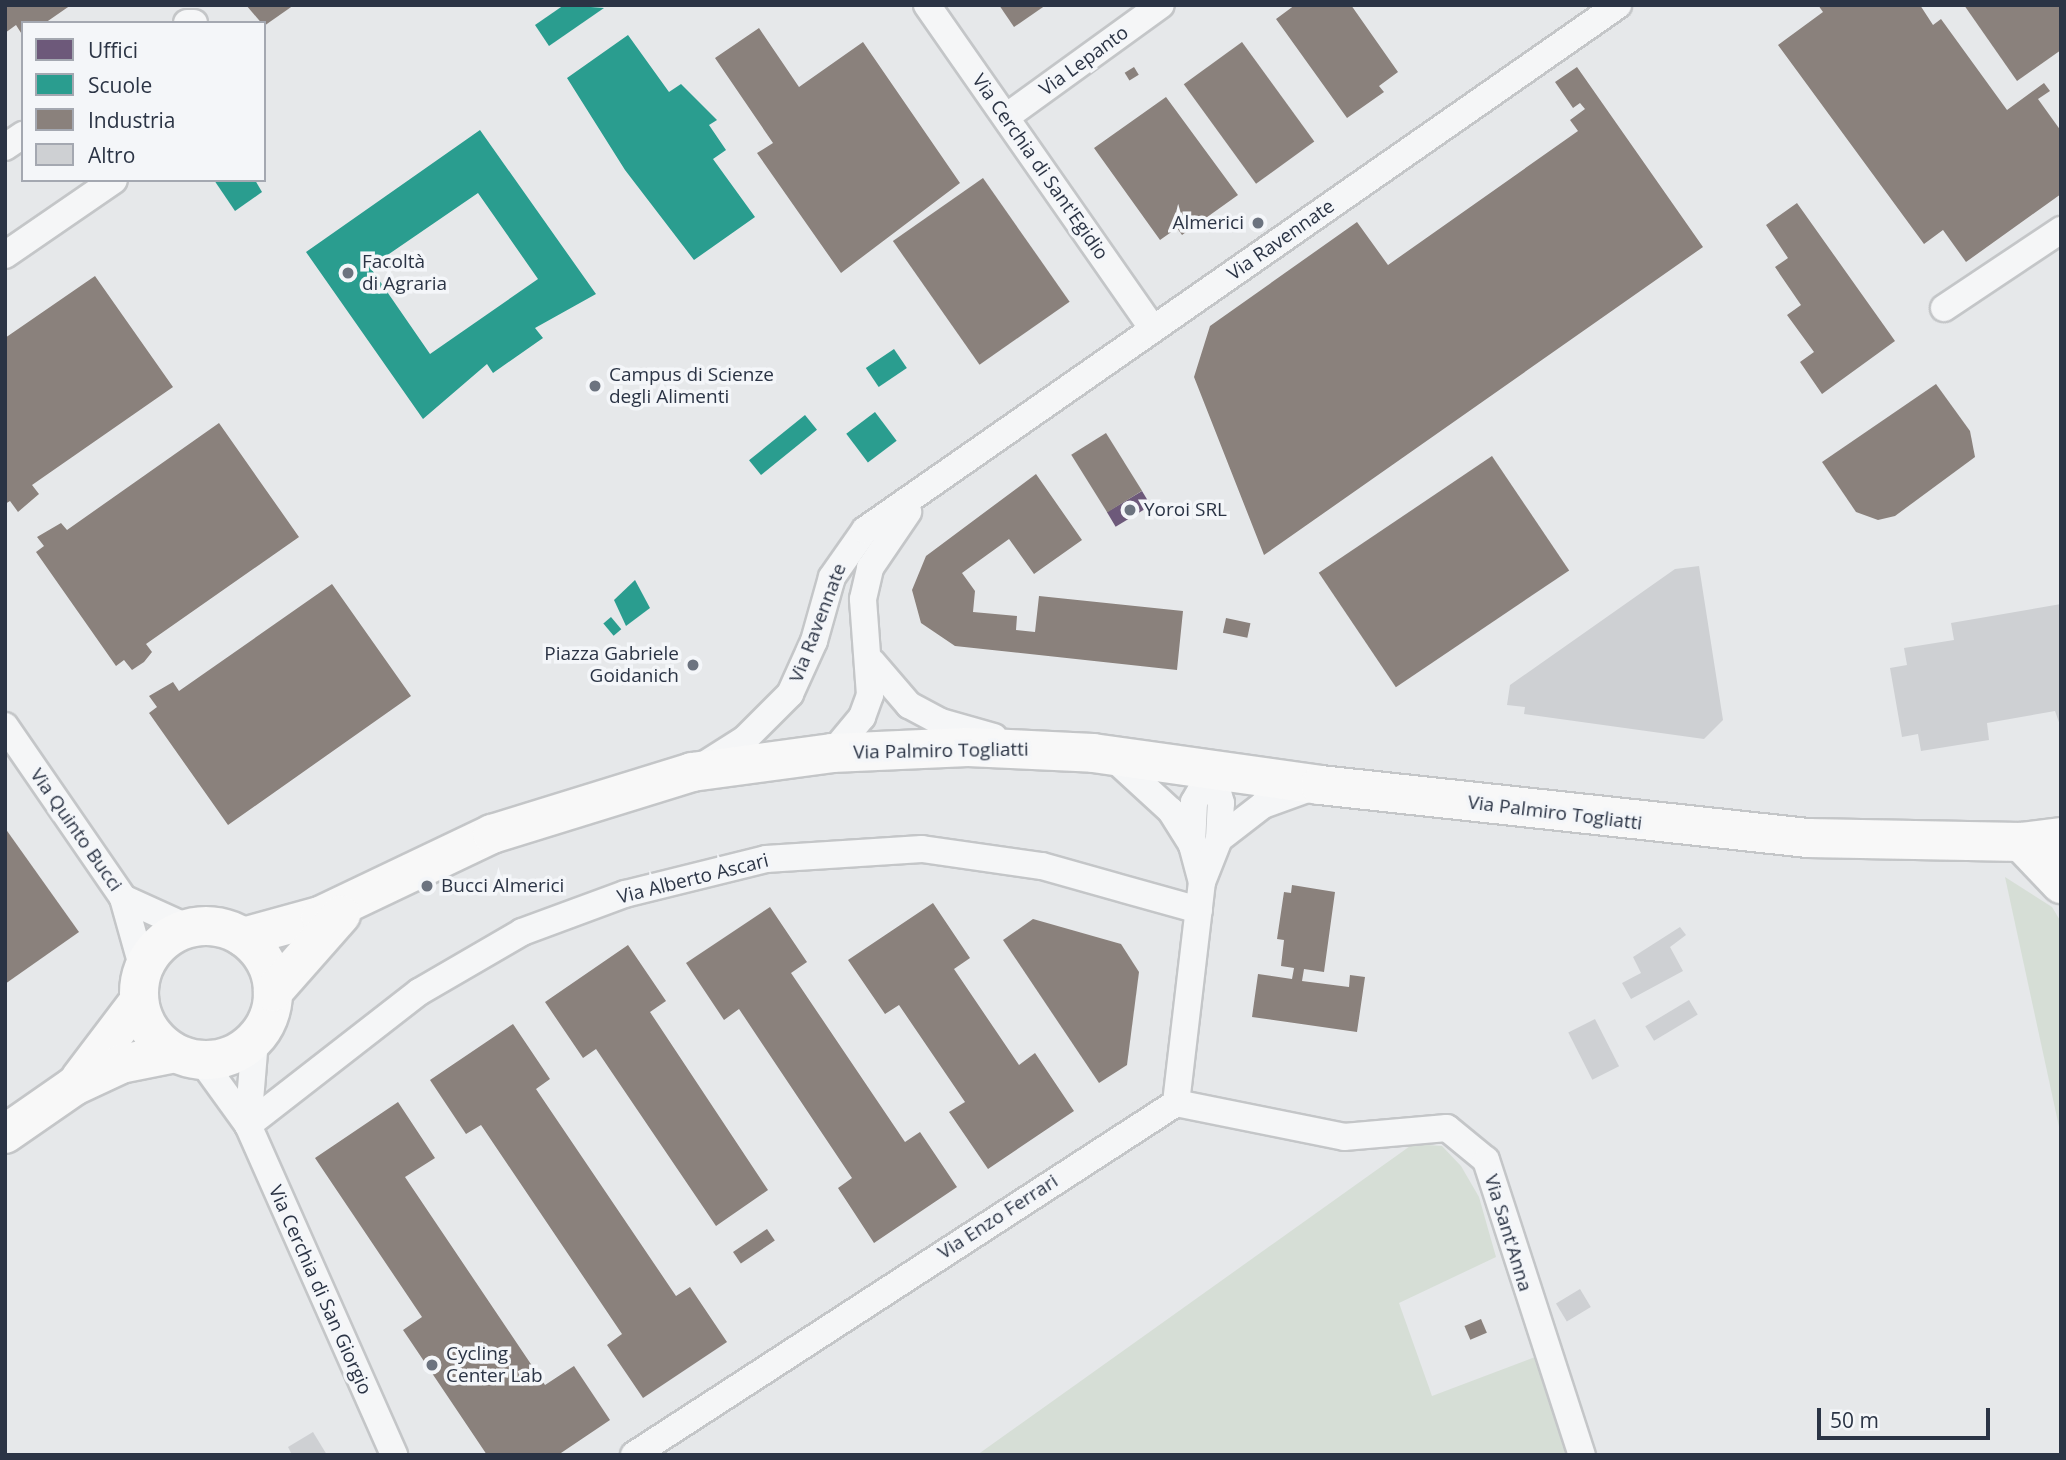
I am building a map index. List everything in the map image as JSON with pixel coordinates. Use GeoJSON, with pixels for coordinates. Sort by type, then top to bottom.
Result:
{"type":"FeatureCollection","features":[{"type":"Feature","properties":{"kind":"main road","name":"Via Palmiro Togliatti"},"geometry":{"type":"LineString","coordinates":[[831,753],[968,747],[1101,754],[1320,785],[1808,838],[2021,842],[2061,837]]}},
{"type":"Feature","properties":{"kind":"main road","name":"Via Ravennate"},"geometry":{"type":"LineString","coordinates":[[243,937],[283,930],[492,834],[692,772],[831,753]]}},
{"type":"Feature","properties":{"kind":"main road"},"geometry":{"type":"LineString","coordinates":[[2021,842],[2061,884]]}},
{"type":"Feature","properties":{"kind":"main road","name":"Via Ravennate"},"geometry":{"type":"LineString","coordinates":[[273,992],[304,950],[362,896]]}},
{"type":"Feature","properties":{"kind":"main road"},"geometry":{"type":"LineString","coordinates":[[5,1134],[74,1086],[121,1064],[188,1056],[230,1055],[255,1039],[273,992],[259,952],[243,937],[226,929],[188,928],[161,943],[141,985],[74,1086]]}},
{"type":"Feature","properties":{"kind":"main road"},"geometry":{"type":"LineString","coordinates":[[141,985],[151,1031],[188,1056]]}},
{"type":"Feature","properties":{"kind":"street","name":"Via Cerchia di Sant'Egidio"},"geometry":{"type":"LineString","coordinates":[[928,5],[1153,329]]}},
{"type":"Feature","properties":{"kind":"street","name":"Via Lepanto"},"geometry":{"type":"LineString","coordinates":[[1006,117],[1161,5]]}},
{"type":"Feature","properties":{"kind":"street","name":"Via Ravennate"},"geometry":{"type":"LineString","coordinates":[[692,772],[745,739],[790,694],[832,577],[865,530],[1618,5]]}},
{"type":"Feature","properties":{"kind":"street"},"geometry":{"type":"LineString","coordinates":[[5,147],[21,136]]}},
{"type":"Feature","properties":{"kind":"street"},"geometry":{"type":"LineString","coordinates":[[5,255],[111,182]]}},
{"type":"Feature","properties":{"kind":"street"},"geometry":{"type":"LineString","coordinates":[[1944,308],[2061,230]]}},
{"type":"Feature","properties":{"kind":"street","name":"Via Ravennate"},"geometry":{"type":"LineString","coordinates":[[831,753],[862,717],[872,662],[863,599],[870,568],[890,530],[944,476]]}},
{"type":"Feature","properties":{"kind":"street","name":"Via Palmiro Togliatti"},"geometry":{"type":"LineString","coordinates":[[872,662],[909,705],[941,722],[1012,742],[1101,754]]}},
{"type":"Feature","properties":{"kind":"street","name":"Via Quinto Bucci"},"geometry":{"type":"LineString","coordinates":[[5,726],[123,898],[141,985]]}},
{"type":"Feature","properties":{"kind":"street"},"geometry":{"type":"LineString","coordinates":[[1101,754],[1171,811],[1192,845],[1202,882]]}},
{"type":"Feature","properties":{"kind":"street"},"geometry":{"type":"LineString","coordinates":[[1192,845],[1194,802],[1212,771]]}},
{"type":"Feature","properties":{"kind":"street"},"geometry":{"type":"LineString","coordinates":[[1176,1103],[1202,882],[1219,839],[1221,803],[1212,771]]}},
{"type":"Feature","properties":{"kind":"street"},"geometry":{"type":"LineString","coordinates":[[1219,839],[1263,805],[1320,785]]}},
{"type":"Feature","properties":{"kind":"street","name":"Via Alberto Ascari"},"geometry":{"type":"LineString","coordinates":[[248,1125],[419,992],[522,932],[625,894],[766,859],[922,849],[1042,866],[1199,910]]}},
{"type":"Feature","properties":{"kind":"street","name":"Via Quinto Bucci"},"geometry":{"type":"LineString","coordinates":[[123,898],[188,928]]}},
{"type":"Feature","properties":{"kind":"street","name":"Via Cerchia di San Giorgio"},"geometry":{"type":"LineString","coordinates":[[248,1125],[255,1039]]}},
{"type":"Feature","properties":{"kind":"street","name":"Via Cerchia di San Giorgio"},"geometry":{"type":"LineString","coordinates":[[188,1056],[248,1125],[394,1455]]}},
{"type":"Feature","properties":{"kind":"street","name":"Via Enzo Ferrari"},"geometry":{"type":"LineString","coordinates":[[634,1455],[1176,1103]]}},
{"type":"Feature","properties":{"kind":"street","name":"Via Sant'Anna"},"geometry":{"type":"LineString","coordinates":[[1176,1103],[1344,1137],[1447,1128],[1486,1160],[1582,1455]]}},
{"type":"Feature","properties":{"kind":"shaded area"},"geometry":{"type":"Polygon","coordinates":[[[2005,877],[2052,907],[2061,922],[2061,1136],[2005,877]]]}},
{"type":"Feature","properties":{"kind":"shaded area"},"geometry":{"type":"Polygon","coordinates":[[[1413,1144],[1442,1146],[1461,1166],[1479,1197],[1496,1257],[1399,1303],[1432,1396],[1535,1357],[1568,1455],[977,1455],[1413,1144]]]}},
{"type":"Feature","properties":{"kind":"building: Uffici"},"geometry":{"type":"Polygon","coordinates":[[[1142,491],[1151,506],[1116,527],[1107,512],[1142,491]]]}},
{"type":"Feature","properties":{"kind":"building: Scuole"},"geometry":{"type":"Polygon","coordinates":[[[564,5],[604,8],[549,46],[535,25],[564,5]]]}},
{"type":"Feature","properties":{"kind":"building: Scuole"},"geometry":{"type":"Polygon","coordinates":[[[628,35],[669,92],[681,84],[717,120],[709,125],[726,150],[713,159],[755,217],[694,260],[625,170],[567,78],[628,35]]]}},
{"type":"Feature","properties":{"kind":"building: Scuole","name":"Facoltà di Agraria"},"geometry":{"type":"Polygon","coordinates":[[[480,130],[596,294],[535,328],[543,338],[493,373],[487,364],[423,419],[306,252],[480,130]],[[478,193],[370,267],[430,354],[538,279],[478,193]]]}},
{"type":"Feature","properties":{"kind":"building: Scuole"},"geometry":{"type":"Polygon","coordinates":[[[215,182],[256,182],[262,192],[235,211],[215,182]]]}},
{"type":"Feature","properties":{"kind":"building: Scuole"},"geometry":{"type":"Polygon","coordinates":[[[894,349],[907,368],[879,387],[866,368],[894,349]]]}},
{"type":"Feature","properties":{"kind":"building: Scuole"},"geometry":{"type":"Polygon","coordinates":[[[875,412],[897,441],[868,462],[846,434],[875,412]]]}},
{"type":"Feature","properties":{"kind":"building: Scuole"},"geometry":{"type":"Polygon","coordinates":[[[805,415],[817,430],[761,475],[749,460],[805,415]]]}},
{"type":"Feature","properties":{"kind":"building: Scuole"},"geometry":{"type":"Polygon","coordinates":[[[635,580],[650,608],[626,626],[614,600],[635,580]]]}},
{"type":"Feature","properties":{"kind":"building: Scuole"},"geometry":{"type":"Polygon","coordinates":[[[611,617],[621,629],[614,636],[603,623],[611,617]]]}},
{"type":"Feature","properties":{"kind":"building: Industria"},"geometry":{"type":"Polygon","coordinates":[[[5,5],[71,5],[48,21],[21,21],[21,33],[16,25],[5,33],[5,5]]]}},
{"type":"Feature","properties":{"kind":"building: Industria"},"geometry":{"type":"Polygon","coordinates":[[[246,5],[294,5],[266,25],[266,21],[260,21],[246,5]]]}},
{"type":"Feature","properties":{"kind":"building: Industria"},"geometry":{"type":"Polygon","coordinates":[[[999,5],[1046,5],[1014,27],[999,5]]]}},
{"type":"Feature","properties":{"kind":"building: Industria"},"geometry":{"type":"Polygon","coordinates":[[[1295,5],[1351,5],[1398,72],[1379,86],[1384,92],[1347,118],[1276,19],[1295,5]]]}},
{"type":"Feature","properties":{"kind":"building: Industria"},"geometry":{"type":"Polygon","coordinates":[[[1818,5],[1920,5],[1933,25],[1941,19],[2007,110],[2044,83],[2050,91],[2038,99],[2061,131],[2061,194],[1966,262],[1943,230],[1924,244],[1778,45],[1823,12],[1818,5]]]}},
{"type":"Feature","properties":{"kind":"building: Industria"},"geometry":{"type":"Polygon","coordinates":[[[1964,5],[2061,5],[2061,50],[2017,81],[1964,5]]]}},
{"type":"Feature","properties":{"kind":"building: Industria"},"geometry":{"type":"Polygon","coordinates":[[[759,28],[799,87],[863,42],[960,183],[841,273],[757,153],[773,143],[715,58],[759,28]]]}},
{"type":"Feature","properties":{"kind":"building: Industria"},"geometry":{"type":"Polygon","coordinates":[[[1242,42],[1314,142],[1256,184],[1184,84],[1242,42]]]}},
{"type":"Feature","properties":{"kind":"building: Industria"},"geometry":{"type":"Polygon","coordinates":[[[1134,67],[1139,75],[1129,80],[1125,73],[1134,67]]]}},
{"type":"Feature","properties":{"kind":"building: Industria"},"geometry":{"type":"Polygon","coordinates":[[[1577,67],[1703,247],[1264,555],[1194,377],[1210,326],[1357,222],[1388,265],[1578,131],[1570,120],[1585,109],[1580,103],[1573,108],[1555,82],[1577,67]]]}},
{"type":"Feature","properties":{"kind":"building: Industria"},"geometry":{"type":"Polygon","coordinates":[[[1166,97],[1238,195],[1182,235],[1177,228],[1160,240],[1094,148],[1166,97]]]}},
{"type":"Feature","properties":{"kind":"building: Industria"},"geometry":{"type":"Polygon","coordinates":[[[983,178],[1070,302],[980,365],[893,241],[983,178]]]}},
{"type":"Feature","properties":{"kind":"building: Industria"},"geometry":{"type":"Polygon","coordinates":[[[1797,203],[1895,341],[1822,394],[1800,362],[1814,352],[1787,315],[1801,305],[1775,267],[1788,258],[1766,225],[1797,203]]]}},
{"type":"Feature","properties":{"kind":"building: Industria"},"geometry":{"type":"Polygon","coordinates":[[[95,276],[173,387],[32,485],[39,494],[18,512],[10,501],[5,504],[5,338],[95,276]]]}},
{"type":"Feature","properties":{"kind":"building: Industria"},"geometry":{"type":"Polygon","coordinates":[[[1936,384],[1970,431],[1975,457],[1895,516],[1878,520],[1856,512],[1822,462],[1936,384]]]}},
{"type":"Feature","properties":{"kind":"building: Industria"},"geometry":{"type":"Polygon","coordinates":[[[219,423],[299,537],[146,644],[152,652],[144,662],[132,670],[124,660],[116,666],[36,552],[44,546],[37,537],[61,523],[67,530],[219,423]]]}},
{"type":"Feature","properties":{"kind":"building: Industria"},"geometry":{"type":"Polygon","coordinates":[[[1106,433],[1142,491],[1107,512],[1071,455],[1106,433]]]}},
{"type":"Feature","properties":{"kind":"building: Industria"},"geometry":{"type":"Polygon","coordinates":[[[1492,456],[1569,570],[1396,687],[1319,573],[1492,456]]]}},
{"type":"Feature","properties":{"kind":"building: Industria"},"geometry":{"type":"Polygon","coordinates":[[[1036,474],[1082,540],[1034,574],[1009,539],[962,573],[975,591],[973,612],[1017,616],[1016,630],[1035,632],[1039,596],[1183,611],[1177,670],[955,646],[921,623],[912,590],[926,556],[1036,474]]]}},
{"type":"Feature","properties":{"kind":"building: Industria"},"geometry":{"type":"Polygon","coordinates":[[[332,584],[411,696],[228,825],[149,713],[157,707],[149,696],[173,682],[179,691],[332,584]]]}},
{"type":"Feature","properties":{"kind":"building: Industria"},"geometry":{"type":"Polygon","coordinates":[[[1226,618],[1250,623],[1247,638],[1223,633],[1226,618]]]}},
{"type":"Feature","properties":{"kind":"building: Industria"},"geometry":{"type":"Polygon","coordinates":[[[5,828],[79,932],[5,984],[5,828]]]}},
{"type":"Feature","properties":{"kind":"building: Industria"},"geometry":{"type":"Polygon","coordinates":[[[1292,885],[1335,892],[1324,972],[1304,969],[1302,981],[1349,987],[1350,975],[1365,977],[1357,1032],[1252,1017],[1258,974],[1292,979],[1294,968],[1281,966],[1284,940],[1277,939],[1284,892],[1291,893],[1292,885]]]}},
{"type":"Feature","properties":{"kind":"building: Industria"},"geometry":{"type":"Polygon","coordinates":[[[933,903],[970,958],[954,969],[1019,1065],[1035,1053],[1074,1111],[988,1169],[949,1112],[965,1102],[899,1005],[885,1014],[848,960],[933,903]]]}},
{"type":"Feature","properties":{"kind":"building: Industria"},"geometry":{"type":"Polygon","coordinates":[[[770,907],[807,962],[791,973],[905,1142],[920,1132],[957,1187],[874,1243],[838,1188],[852,1178],[739,1009],[724,1020],[686,963],[770,907]]]}},
{"type":"Feature","properties":{"kind":"building: Industria"},"geometry":{"type":"Polygon","coordinates":[[[1033,919],[1121,944],[1139,972],[1127,1065],[1099,1083],[1003,940],[1033,919]]]}},
{"type":"Feature","properties":{"kind":"building: Industria"},"geometry":{"type":"Polygon","coordinates":[[[628,945],[666,1001],[650,1012],[768,1190],[716,1226],[596,1049],[583,1058],[545,1002],[628,945]]]}},
{"type":"Feature","properties":{"kind":"building: Industria"},"geometry":{"type":"Polygon","coordinates":[[[513,1024],[550,1079],[536,1089],[676,1296],[690,1287],[727,1342],[643,1398],[607,1345],[622,1334],[481,1125],[466,1134],[430,1080],[513,1024]]]}},
{"type":"Feature","properties":{"kind":"building: Industria"},"geometry":{"type":"Polygon","coordinates":[[[398,1102],[435,1158],[405,1177],[545,1385],[574,1366],[610,1420],[558,1455],[487,1455],[403,1330],[422,1317],[315,1158],[398,1102]]]}},
{"type":"Feature","properties":{"kind":"building: Industria"},"geometry":{"type":"Polygon","coordinates":[[[767,1229],[775,1241],[741,1264],[733,1252],[767,1229]]]}},
{"type":"Feature","properties":{"kind":"building: Industria"},"geometry":{"type":"Polygon","coordinates":[[[1481,1319],[1487,1333],[1470,1340],[1464,1326],[1481,1319]]]}},
{"type":"Feature","properties":{"kind":"building: Altro"},"geometry":{"type":"Polygon","coordinates":[[[1699,566],[1723,720],[1704,739],[1524,714],[1525,707],[1507,705],[1510,685],[1675,569],[1699,566]]]}},
{"type":"Feature","properties":{"kind":"building: Altro"},"geometry":{"type":"Polygon","coordinates":[[[2061,604],[2061,728],[2055,711],[1987,723],[1989,740],[1921,751],[1918,734],[1902,737],[1890,668],[1907,665],[1904,648],[1954,640],[1951,623],[2061,604]]]}},
{"type":"Feature","properties":{"kind":"building: Altro"},"geometry":{"type":"Polygon","coordinates":[[[1680,927],[1686,935],[1670,947],[1683,971],[1631,999],[1622,983],[1641,973],[1633,957],[1680,927]]]}},
{"type":"Feature","properties":{"kind":"building: Altro"},"geometry":{"type":"Polygon","coordinates":[[[1689,1000],[1698,1015],[1654,1041],[1645,1026],[1689,1000]]]}},
{"type":"Feature","properties":{"kind":"building: Altro"},"geometry":{"type":"Polygon","coordinates":[[[1595,1019],[1619,1066],[1592,1080],[1568,1033],[1595,1019]]]}},
{"type":"Feature","properties":{"kind":"building: Altro"},"geometry":{"type":"Polygon","coordinates":[[[1580,1289],[1591,1307],[1567,1321],[1556,1303],[1580,1289]]]}},
{"type":"Feature","properties":{"kind":"building: Altro"},"geometry":{"type":"Polygon","coordinates":[[[313,1432],[327,1455],[292,1455],[288,1447],[313,1432]]]}},
{"type":"Feature","properties":{"kind":"place","name":"Almerici"},"geometry":{"type":"Point","coordinates":[1258,223]}},
{"type":"Feature","properties":{"kind":"place","name":"Facoltà di Agraria"},"geometry":{"type":"Point","coordinates":[348,273]}},
{"type":"Feature","properties":{"kind":"place","name":"Campus di Scienze degli Alimenti"},"geometry":{"type":"Point","coordinates":[595,386]}},
{"type":"Feature","properties":{"kind":"place","name":"Yoroi SRL"},"geometry":{"type":"Point","coordinates":[1130,510]}},
{"type":"Feature","properties":{"kind":"place","name":"Piazza Gabriele Goidanich"},"geometry":{"type":"Point","coordinates":[693,665]}},
{"type":"Feature","properties":{"kind":"place","name":"Bucci Almerici"},"geometry":{"type":"Point","coordinates":[427,886]}},
{"type":"Feature","properties":{"kind":"place","name":"Cycling Center Lab"},"geometry":{"type":"Point","coordinates":[432,1365]}}]}
